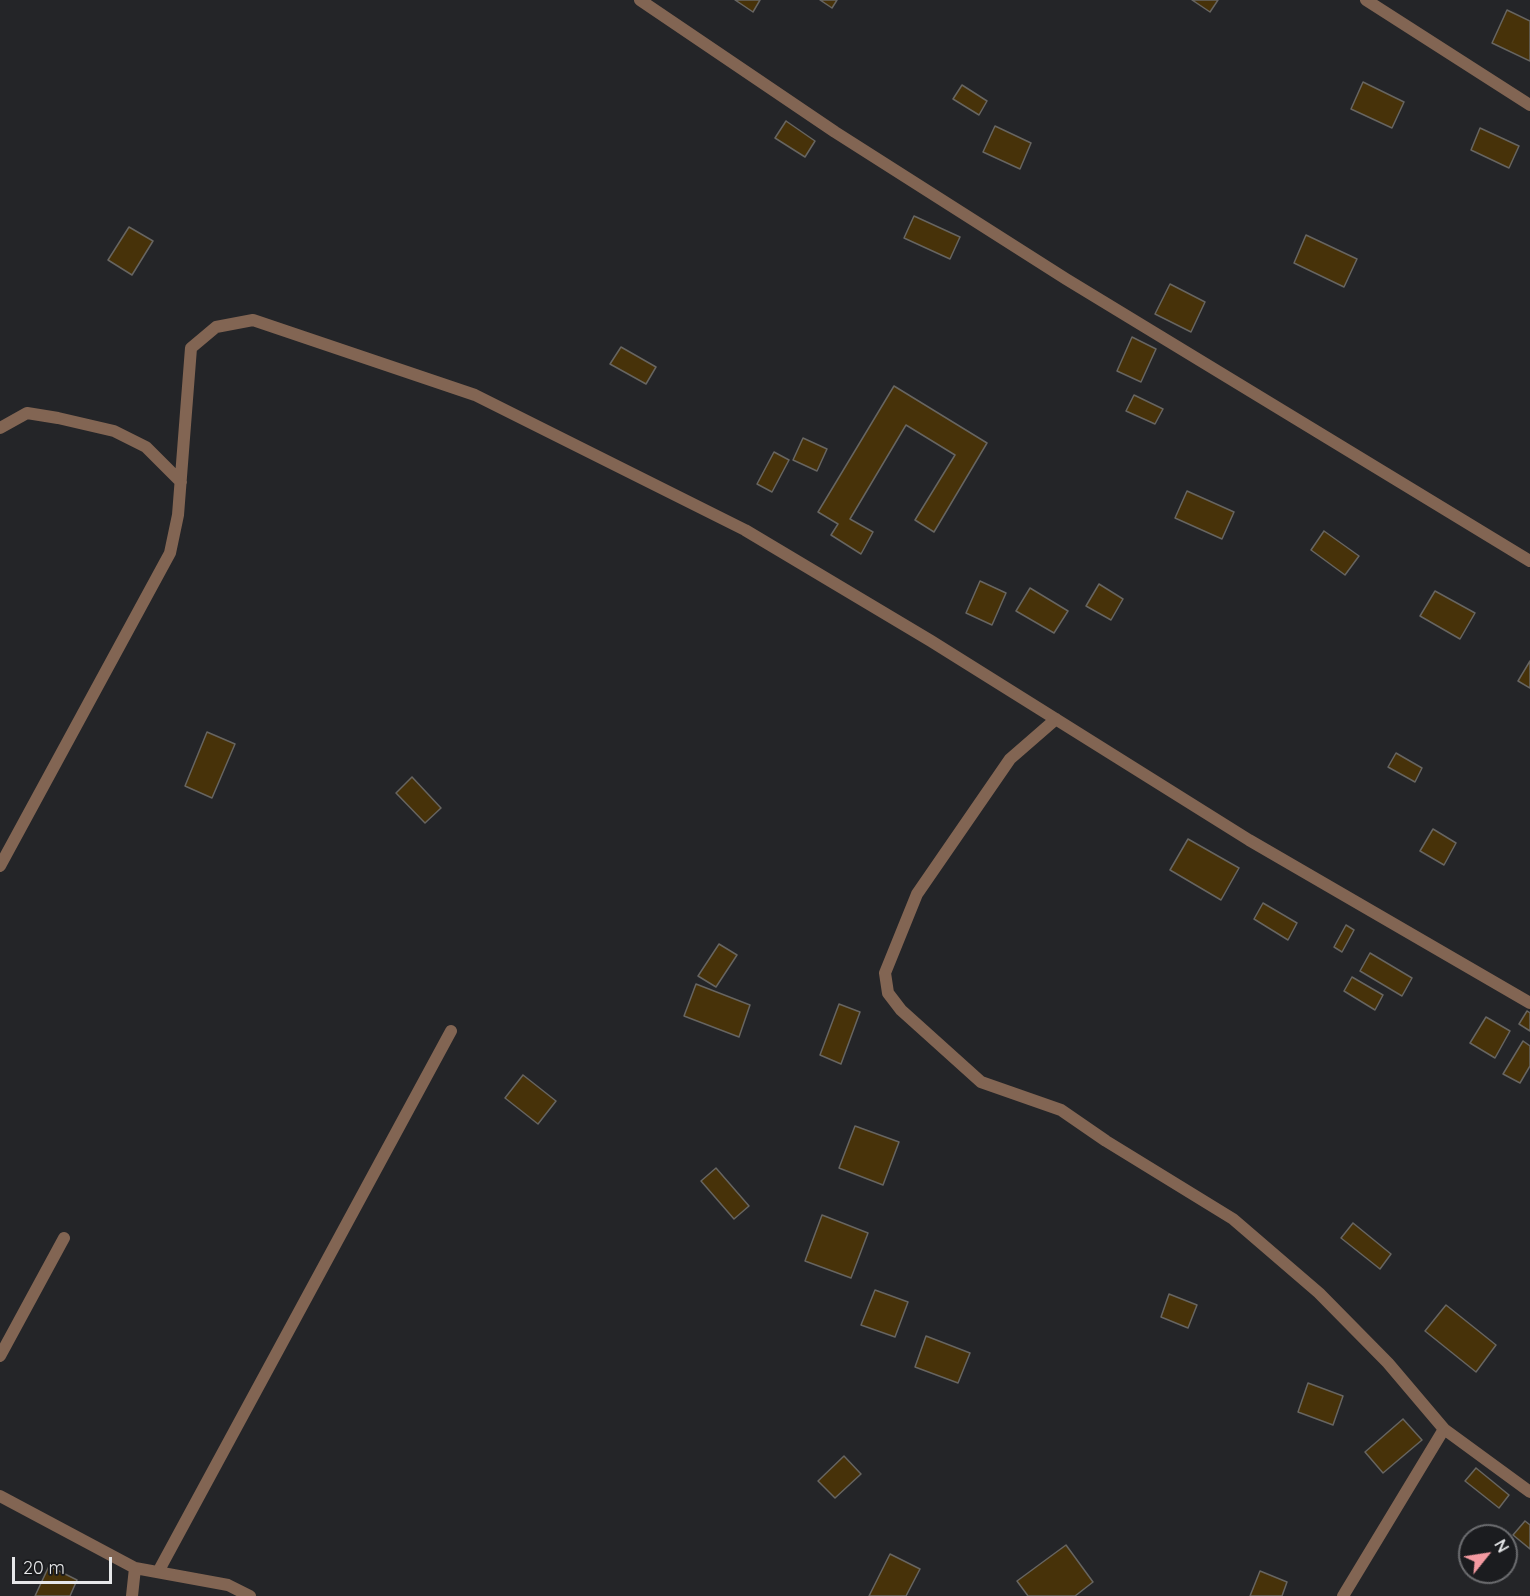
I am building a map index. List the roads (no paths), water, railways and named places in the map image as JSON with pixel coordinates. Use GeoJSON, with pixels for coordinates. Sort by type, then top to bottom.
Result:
{"type":"FeatureCollection","features":[{"type":"Feature","properties":{"kind":"street"},"geometry":{"type":"LineString","coordinates":[[640,0],[835,132],[1066,279],[1530,561]]}},
{"type":"Feature","properties":{"kind":"street"},"geometry":{"type":"LineString","coordinates":[[1366,0],[1530,105]]}},
{"type":"Feature","properties":{"kind":"street"},"geometry":{"type":"LineString","coordinates":[[0,866],[170,553],[178,515],[191,348],[216,327],[253,320],[475,395],[745,530],[931,641],[1249,840],[1530,1003]]}},
{"type":"Feature","properties":{"kind":"street"},"geometry":{"type":"LineString","coordinates":[[0,428],[27,413],[58,417],[114,431],[146,447],[181,482]]}},
{"type":"Feature","properties":{"kind":"street"},"geometry":{"type":"LineString","coordinates":[[1056,719],[1010,759],[917,894],[885,973],[888,993],[901,1010],[981,1082],[1061,1110],[1106,1141],[1233,1219],[1319,1293],[1388,1363],[1444,1429],[1530,1492]]}},
{"type":"Feature","properties":{"kind":"street"},"geometry":{"type":"LineString","coordinates":[[158,1572],[451,1030]]}},
{"type":"Feature","properties":{"kind":"street"},"geometry":{"type":"LineString","coordinates":[[0,1356],[64,1238]]}},
{"type":"Feature","properties":{"kind":"street"},"geometry":{"type":"LineString","coordinates":[[1343,1596],[1444,1429]]}},
{"type":"Feature","properties":{"kind":"street"},"geometry":{"type":"LineString","coordinates":[[0,1496],[135,1568],[228,1585],[250,1596]]}},
{"type":"Feature","properties":{"kind":"street"},"geometry":{"type":"LineString","coordinates":[[132,1596],[135,1568]]}}]}
